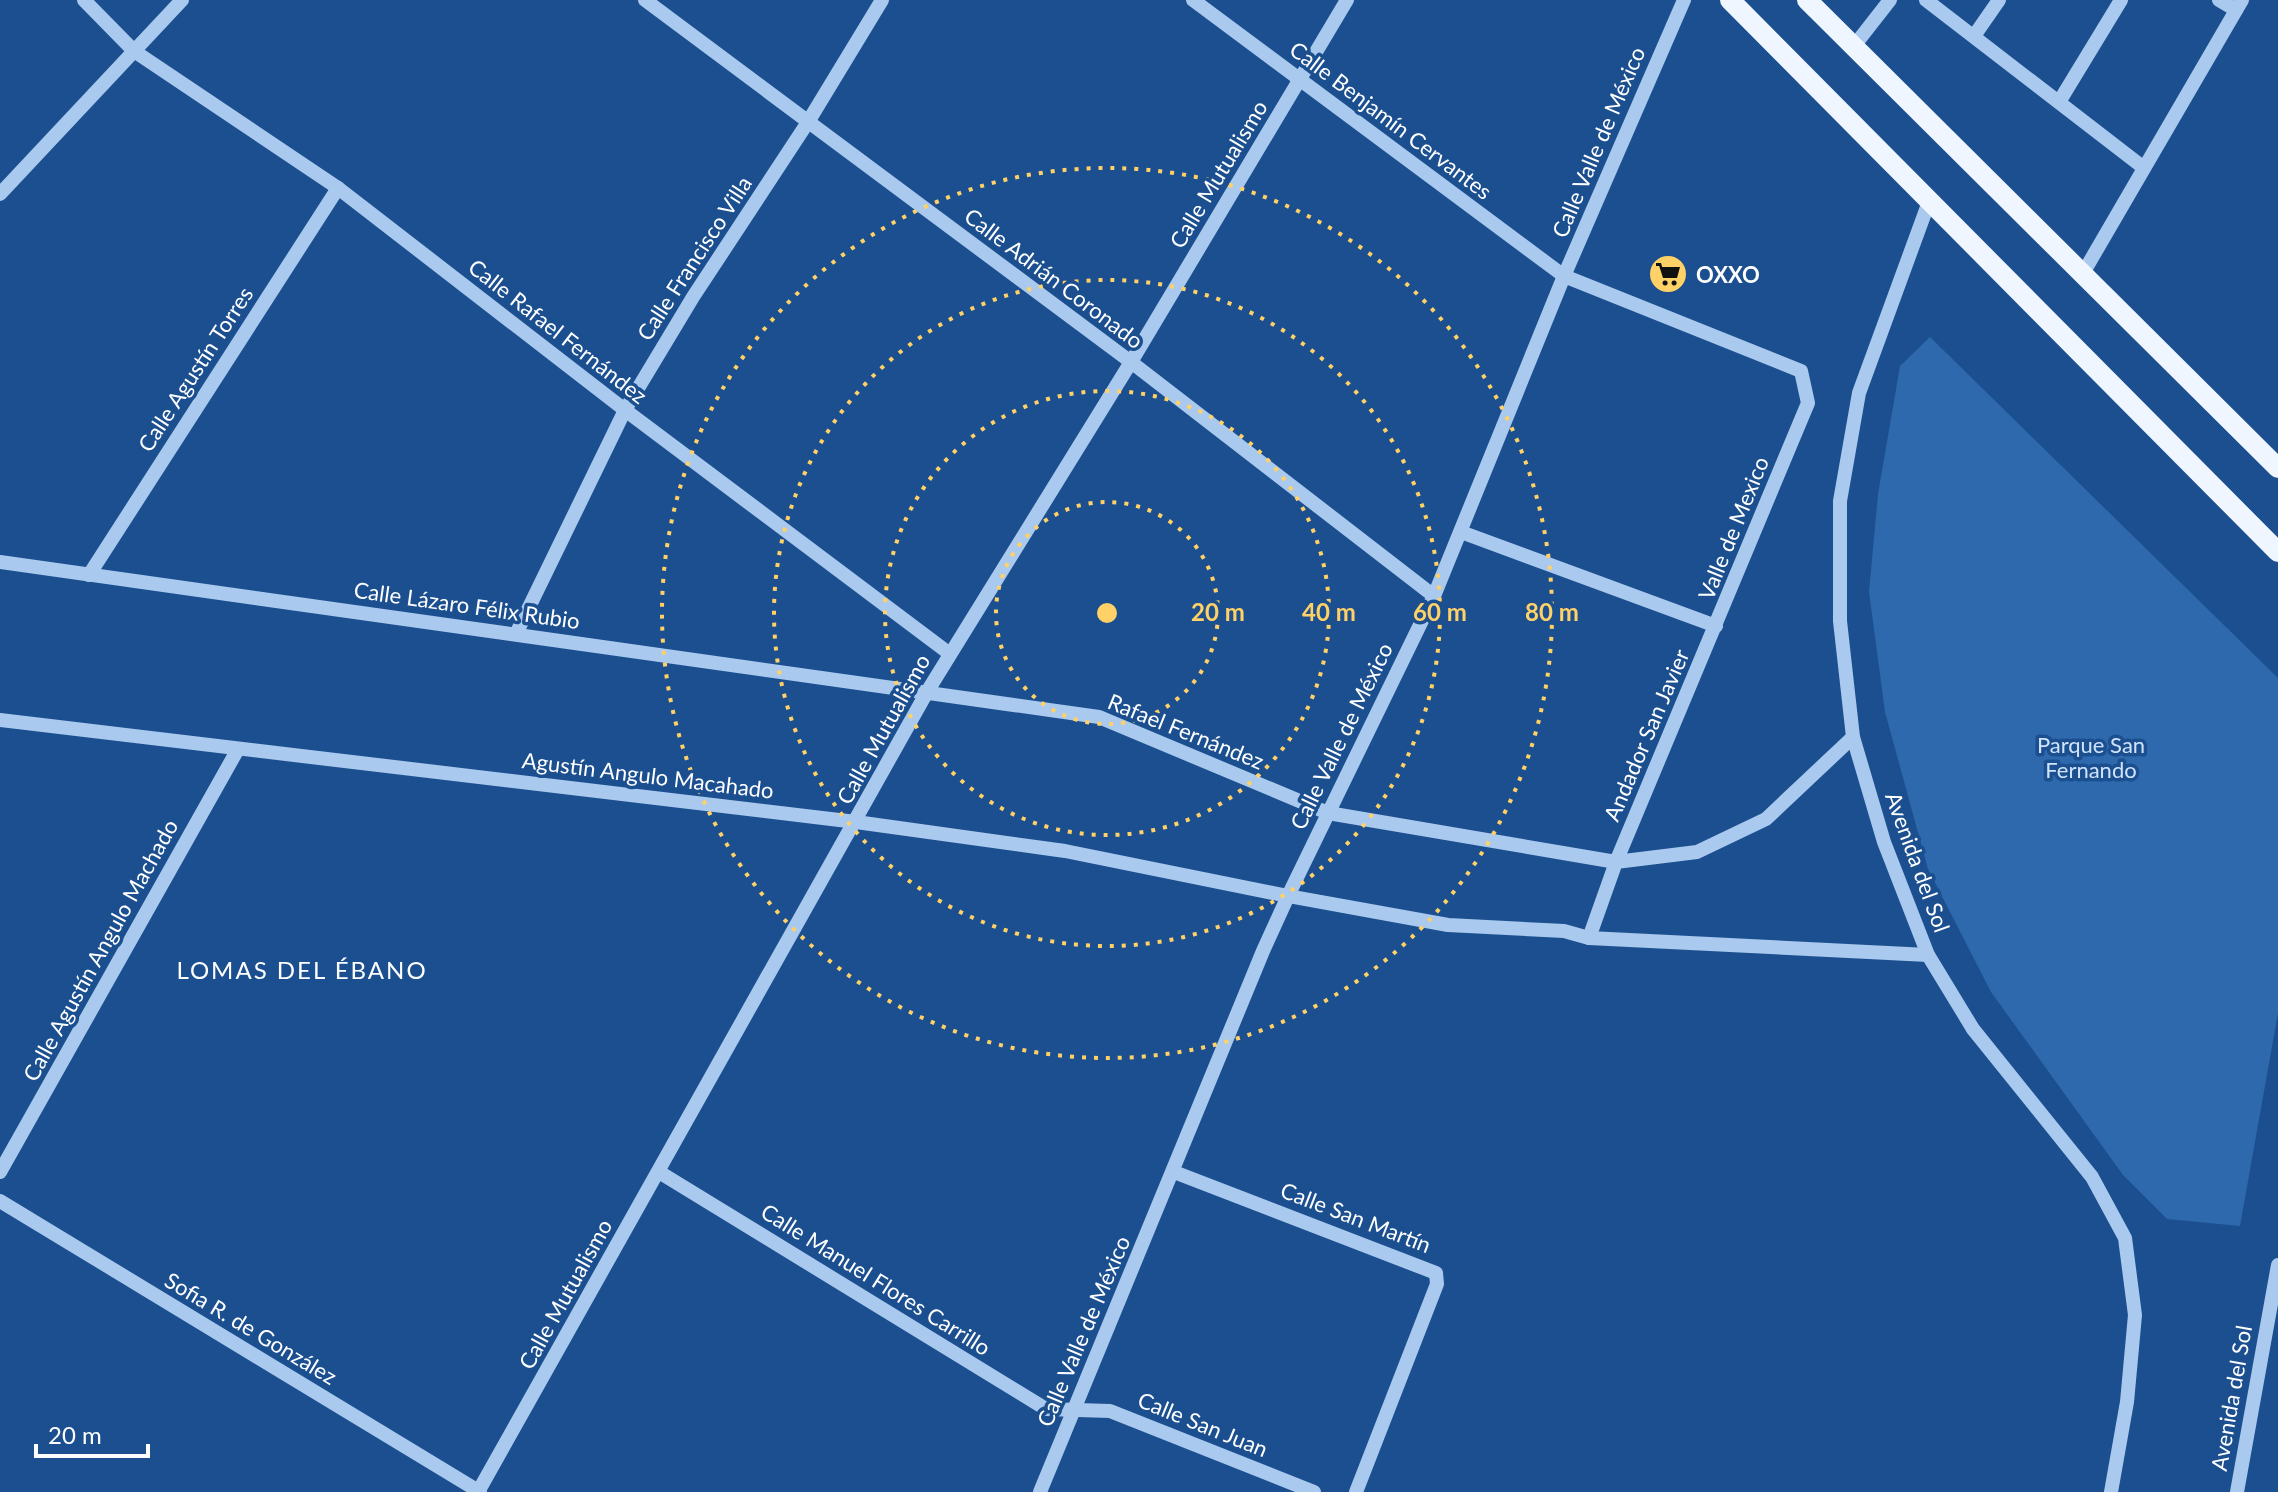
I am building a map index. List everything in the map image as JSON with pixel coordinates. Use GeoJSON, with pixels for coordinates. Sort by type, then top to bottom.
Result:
{"type":"FeatureCollection","features":[{"type":"Feature","properties":{"kind":"main road"},"geometry":{"type":"LineString","coordinates":[[1730,0],[2278,552]]}},
{"type":"Feature","properties":{"kind":"main road"},"geometry":{"type":"LineString","coordinates":[[1807,0],[2278,468]]}},
{"type":"Feature","properties":{"kind":"street","name":"Calle Rafael Fernández"},"geometry":{"type":"LineString","coordinates":[[84,0],[134,51],[338,188],[625,410],[950,654]]}},
{"type":"Feature","properties":{"kind":"street"},"geometry":{"type":"LineString","coordinates":[[0,194],[182,0]]}},
{"type":"Feature","properties":{"kind":"street","name":"Calle Adrián Coronado"},"geometry":{"type":"LineString","coordinates":[[645,0],[1131,362],[1434,596]]}},
{"type":"Feature","properties":{"kind":"street","name":"Calle Francisco Villa"},"geometry":{"type":"LineString","coordinates":[[516,634],[625,410],[882,0]]}},
{"type":"Feature","properties":{"kind":"street","name":"Calle Benjamín Cervantes"},"geometry":{"type":"LineString","coordinates":[[1193,0],[1564,276],[1801,371]]}},
{"type":"Feature","properties":{"kind":"street","name":"Calle Mutualismo"},"geometry":{"type":"LineString","coordinates":[[479,1492],[927,692],[1131,362],[1347,0]]}},
{"type":"Feature","properties":{"kind":"street","name":"Calle Valle de México"},"geometry":{"type":"LineString","coordinates":[[1040,1492],[1288,896],[1434,596],[1564,276],[1684,0]]}},
{"type":"Feature","properties":{"kind":"street"},"geometry":{"type":"LineString","coordinates":[[1854,46],[1890,0]]}},
{"type":"Feature","properties":{"kind":"street"},"geometry":{"type":"LineString","coordinates":[[1926,0],[2144,168]]}},
{"type":"Feature","properties":{"kind":"street"},"geometry":{"type":"LineString","coordinates":[[1974,36],[1999,0]]}},
{"type":"Feature","properties":{"kind":"street"},"geometry":{"type":"LineString","coordinates":[[2059,102],[2121,0]]}},
{"type":"Feature","properties":{"kind":"street"},"geometry":{"type":"LineString","coordinates":[[2082,275],[2239,5],[2219,0]]}},
{"type":"Feature","properties":{"kind":"street","name":"Calle Agustín Torres"},"geometry":{"type":"LineString","coordinates":[[89,575],[338,188]]}},
{"type":"Feature","properties":{"kind":"street","name":"Avenida del Sol"},"geometry":{"type":"LineString","coordinates":[[1930,199],[1859,393],[1840,501],[1840,621],[1853,737],[1884,842],[1928,955],[1973,1029],[2092,1177],[2125,1238],[2135,1315],[2127,1402],[2111,1492]]}},
{"type":"Feature","properties":{"kind":"street","name":"Valle de Mexico"},"geometry":{"type":"LineString","coordinates":[[1461,532],[1716,626],[1808,403],[1801,371]]}},
{"type":"Feature","properties":{"kind":"street","name":"Calle Lázaro Félix Rubio"},"geometry":{"type":"LineString","coordinates":[[0,562],[927,692]]}},
{"type":"Feature","properties":{"kind":"street","name":"Andador San Javier"},"geometry":{"type":"LineString","coordinates":[[1589,938],[1616,862],[1716,626]]}},
{"type":"Feature","properties":{"kind":"street","name":"Rafael Fernández"},"geometry":{"type":"LineString","coordinates":[[927,692],[967,701],[1099,717],[1328,813],[1616,862],[1697,852],[1766,819],[1853,737]]}},
{"type":"Feature","properties":{"kind":"street","name":"Agustín Angulo Macahado"},"geometry":{"type":"LineString","coordinates":[[0,720],[856,822],[1065,851],[1448,925],[1564,931],[1589,938],[1928,955]]}},
{"type":"Feature","properties":{"kind":"street","name":"Calle Agustín Angulo Machado"},"geometry":{"type":"LineString","coordinates":[[0,1172],[238,749]]}},
{"type":"Feature","properties":{"kind":"street","name":"Calle Manuel Flores Carrillo"},"geometry":{"type":"LineString","coordinates":[[659,1172],[1046,1409],[1073,1410]]}},
{"type":"Feature","properties":{"kind":"street","name":"Calle San Martín"},"geometry":{"type":"LineString","coordinates":[[1174,1172],[1436,1273],[1437,1284],[1356,1492]]}},
{"type":"Feature","properties":{"kind":"street","name":"Sofia R. de González"},"geometry":{"type":"LineString","coordinates":[[0,1201],[479,1492]]}},
{"type":"Feature","properties":{"kind":"street","name":"Avenida del Sol"},"geometry":{"type":"LineString","coordinates":[[2237,1492],[2278,1265]]}},
{"type":"Feature","properties":{"kind":"street","name":"Calle San Juan"},"geometry":{"type":"LineString","coordinates":[[1073,1410],[1110,1411],[1314,1492]]}},
{"type":"Feature","properties":{"kind":"green space","name":"Parque San Fernando"},"geometry":{"type":"Polygon","coordinates":[[[1930,337],[2278,678],[2278,1013],[2240,1226],[2167,1219],[2123,1175],[1991,992],[1928,869],[1885,712],[1869,592],[1878,494],[1900,366],[1930,337]]]}},
{"type":"Feature","properties":{"kind":"place","name":"OXXO"},"geometry":{"type":"Point","coordinates":[1668,274]}},
{"type":"Feature","properties":{"kind":"district","name":"LOMAS DEL ÉBANO"},"geometry":{"type":"Point","coordinates":[302,969]}}]}
